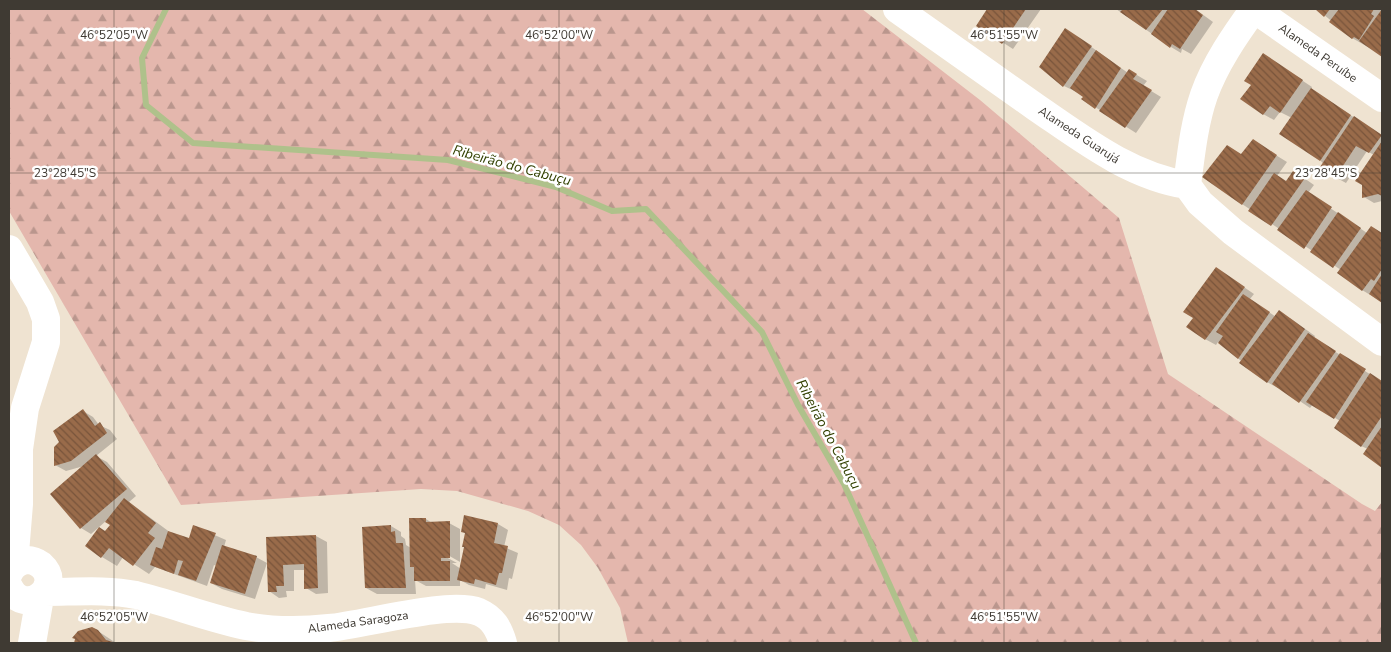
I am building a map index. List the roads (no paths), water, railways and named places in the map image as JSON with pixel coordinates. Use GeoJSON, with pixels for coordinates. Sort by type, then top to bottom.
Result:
{"type":"FeatureCollection","features":[{"type":"Feature","properties":{"kind":"street","name":"Alameda Guarujá"},"geometry":{"type":"LineString","coordinates":[[897,9],[1094,146],[1128,166],[1168,182],[1187,185]]}},
{"type":"Feature","properties":{"kind":"street"},"geometry":{"type":"LineString","coordinates":[[1254,9],[1223,56],[1205,95],[1194,134],[1187,185],[1200,203],[1233,232],[1382,342]]}},
{"type":"Feature","properties":{"kind":"street","name":"Alameda Peruíbe"},"geometry":{"type":"LineString","coordinates":[[1254,9],[1382,98]]}},
{"type":"Feature","properties":{"kind":"street"},"geometry":{"type":"LineString","coordinates":[[9,249],[40,302],[46,319],[46,342],[25,408],[19,449],[21,581],[26,643]]}},
{"type":"Feature","properties":{"kind":"street"},"geometry":{"type":"LineString","coordinates":[[21,581],[32,643]]}},
{"type":"Feature","properties":{"kind":"street","name":"Alameda Saragoza"},"geometry":{"type":"LineString","coordinates":[[21,581],[134,595],[245,626],[292,631],[331,628],[451,608],[477,611],[490,618],[500,631],[502,643]]}},
{"type":"Feature","properties":{"kind":"waterway","name":"Ribeirão do Cabuçu"},"geometry":{"type":"LineString","coordinates":[[166,9],[142,58],[146,105],[193,143],[448,160],[556,187],[612,211],[646,209],[762,332],[798,405],[844,484],[916,643]]}}]}
